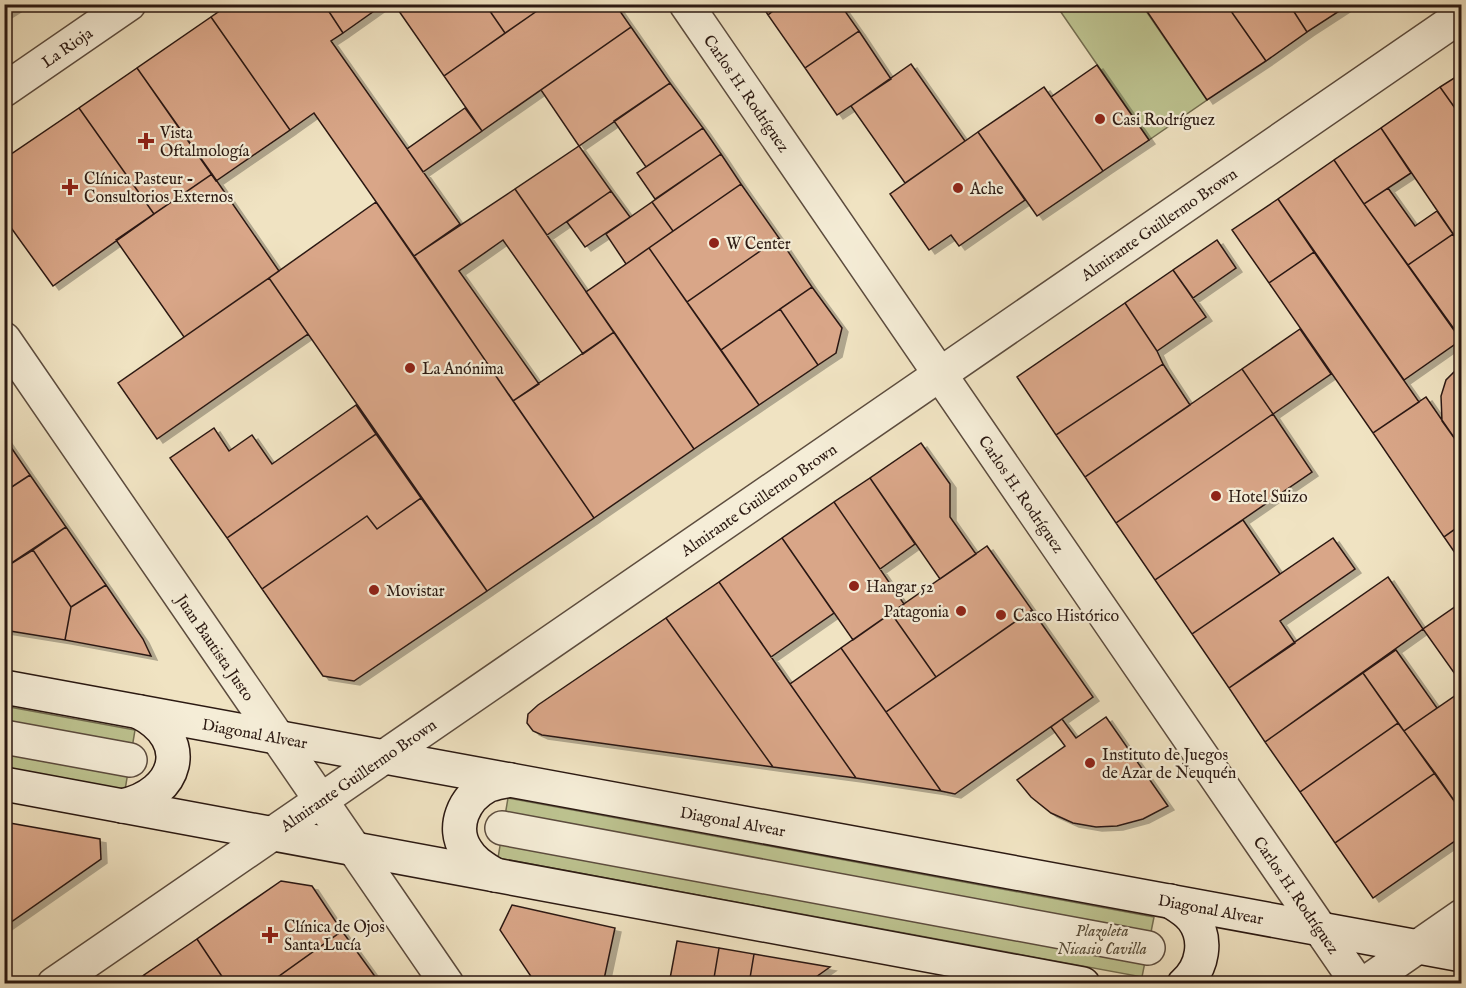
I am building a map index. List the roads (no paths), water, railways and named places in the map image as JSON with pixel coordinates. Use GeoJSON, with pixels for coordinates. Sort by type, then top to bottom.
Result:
{"type":"FeatureCollection","features":[{"type":"Feature","properties":{"kind":"street","name":"La Rioja"},"geometry":{"type":"LineString","coordinates":[[4,90],[129,4]]}},
{"type":"Feature","properties":{"kind":"street","name":"Carlos H. Rodríguez"},"geometry":{"type":"LineString","coordinates":[[686,4],[1358,984]]}},
{"type":"Feature","properties":{"kind":"street","name":"Almirante Guillermo Brown"},"geometry":{"type":"LineString","coordinates":[[54,984],[1461,15]]}},
{"type":"Feature","properties":{"kind":"street","name":"Juan Bautista Justo"},"geometry":{"type":"LineString","coordinates":[[4,339],[447,984]]}},
{"type":"Feature","properties":{"kind":"street","name":"Diagonal Alvear"},"geometry":{"type":"LineString","coordinates":[[4,687],[1461,955]]}},
{"type":"Feature","properties":{"kind":"street"},"geometry":{"type":"LineString","coordinates":[[122,806],[138,803],[152,795],[160,788],[171,768],[173,754],[163,729],[139,712]]}},
{"type":"Feature","properties":{"kind":"street"},"geometry":{"type":"LineString","coordinates":[[4,737],[130,760]]}},
{"type":"Feature","properties":{"kind":"street"},"geometry":{"type":"LineString","coordinates":[[495,875],[475,861],[465,848],[460,825],[462,812],[469,799],[489,785],[510,780]]}},
{"type":"Feature","properties":{"kind":"street"},"geometry":{"type":"LineString","coordinates":[[4,784],[1083,984]]}},
{"type":"Feature","properties":{"kind":"street"},"geometry":{"type":"LineString","coordinates":[[502,828],[1148,948]]}},
{"type":"Feature","properties":{"kind":"street"},"geometry":{"type":"LineString","coordinates":[[1170,901],[1184,909],[1193,919],[1203,945],[1197,969],[1184,984]]}},
{"type":"Feature","properties":{"kind":"street"},"geometry":{"type":"LineString","coordinates":[[1364,984],[1461,916]]}},
{"type":"Feature","properties":{"kind":"place","name":"Casi Rodríguez"},"geometry":{"type":"Point","coordinates":[1100,119]}},
{"type":"Feature","properties":{"kind":"place","name":"Vista Oftalmología"},"geometry":{"type":"Point","coordinates":[146,141]}},
{"type":"Feature","properties":{"kind":"place","name":"Clínica Pasteur - Consultorios Externos"},"geometry":{"type":"Point","coordinates":[70,187]}},
{"type":"Feature","properties":{"kind":"place","name":"Ache"},"geometry":{"type":"Point","coordinates":[958,188]}},
{"type":"Feature","properties":{"kind":"place","name":"W Center"},"geometry":{"type":"Point","coordinates":[714,243]}},
{"type":"Feature","properties":{"kind":"place","name":"La Anónima"},"geometry":{"type":"Point","coordinates":[410,368]}},
{"type":"Feature","properties":{"kind":"place","name":"Hotel Suizo"},"geometry":{"type":"Point","coordinates":[1216,496]}},
{"type":"Feature","properties":{"kind":"place","name":"Hangar 52"},"geometry":{"type":"Point","coordinates":[854,586]}},
{"type":"Feature","properties":{"kind":"place","name":"Movistar"},"geometry":{"type":"Point","coordinates":[374,590]}},
{"type":"Feature","properties":{"kind":"place","name":"Patagonia"},"geometry":{"type":"Point","coordinates":[961,611]}},
{"type":"Feature","properties":{"kind":"place","name":"Casco Histórico"},"geometry":{"type":"Point","coordinates":[1001,615]}},
{"type":"Feature","properties":{"kind":"place","name":"Instituto de Juegos de Azar de Neuquén"},"geometry":{"type":"Point","coordinates":[1090,763]}},
{"type":"Feature","properties":{"kind":"place","name":"Clínica de Ojos Santa Lucía"},"geometry":{"type":"Point","coordinates":[270,935]}},
{"type":"Feature","properties":{"kind":"park label","name":"Plazoleta Nicasio Cavilla"},"geometry":{"type":"Point","coordinates":[1102,939]}}]}
